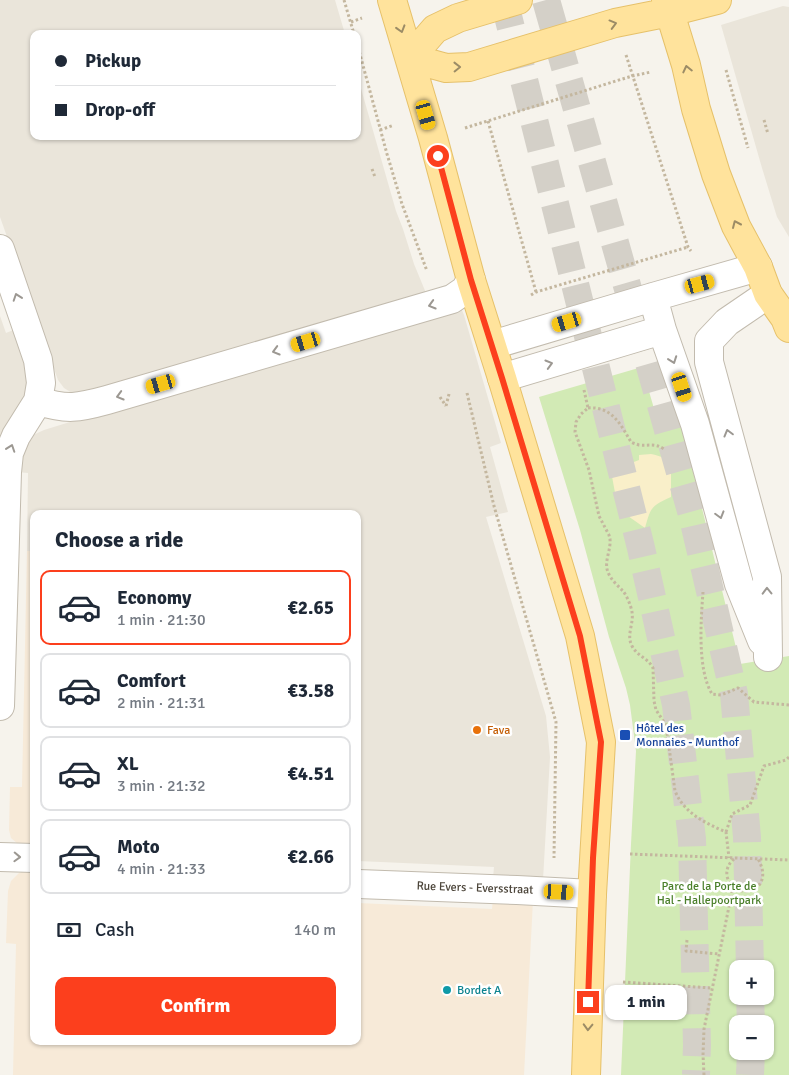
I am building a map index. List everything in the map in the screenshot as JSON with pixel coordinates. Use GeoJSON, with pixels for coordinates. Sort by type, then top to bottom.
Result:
{"type":"FeatureCollection","features":[{"type":"Feature","properties":{"kind":"main road"},"geometry":{"type":"LineString","coordinates":[[392,0],[438,156],[471,280],[580,636],[601,742],[592,894],[586,1075]]}},
{"type":"Feature","properties":{"kind":"main road"},"geometry":{"type":"LineString","coordinates":[[410,58],[435,29],[458,18],[518,0]]}},
{"type":"Feature","properties":{"kind":"main road"},"geometry":{"type":"LineString","coordinates":[[410,58],[446,68],[469,67],[668,6],[717,0]]}},
{"type":"Feature","properties":{"kind":"main road"},"geometry":{"type":"LineString","coordinates":[[668,6],[716,174],[736,226],[758,267],[768,294],[785,318],[789,328]]}},
{"type":"Feature","properties":{"kind":"street"},"geometry":{"type":"LineString","coordinates":[[0,249],[38,360],[41,383],[38,401],[16,436],[9,453],[0,706]]}},
{"type":"Feature","properties":{"kind":"street"},"geometry":{"type":"LineString","coordinates":[[492,345],[758,267]]}},
{"type":"Feature","properties":{"kind":"street"},"geometry":{"type":"LineString","coordinates":[[38,401],[56,407],[85,406],[452,299],[465,290],[471,280]]}},
{"type":"Feature","properties":{"kind":"street"},"geometry":{"type":"LineString","coordinates":[[653,297],[662,330],[695,424],[739,584],[768,657],[767,577],[708,362],[709,341],[726,322],[768,294]]}},
{"type":"Feature","properties":{"kind":"street"},"geometry":{"type":"LineString","coordinates":[[502,378],[662,330]]}},
{"type":"Feature","properties":{"kind":"street"},"geometry":{"type":"LineString","coordinates":[[0,857],[30,858]]}},
{"type":"Feature","properties":{"kind":"street","name":"Rue Evers - Eversstraat"},"geometry":{"type":"LineString","coordinates":[[361,884],[592,894]]}},
{"type":"Feature","properties":{"kind":"path"},"geometry":{"type":"LineString","coordinates":[[344,0],[353,30]]}},
{"type":"Feature","properties":{"kind":"path"},"geometry":{"type":"LineString","coordinates":[[462,129],[632,76],[722,56],[749,152]]}},
{"type":"Feature","properties":{"kind":"path"},"geometry":{"type":"LineString","coordinates":[[361,58],[402,204],[439,303]]}},
{"type":"Feature","properties":{"kind":"path"},"geometry":{"type":"LineString","coordinates":[[764,120],[768,134]]}},
{"type":"Feature","properties":{"kind":"path"},"geometry":{"type":"LineString","coordinates":[[488,121],[536,292]]}},
{"type":"Feature","properties":{"kind":"path"},"geometry":{"type":"LineString","coordinates":[[372,169],[375,177]]}},
{"type":"Feature","properties":{"kind":"path"},"geometry":{"type":"LineString","coordinates":[[583,384],[588,408]]}},
{"type":"Feature","properties":{"kind":"path"},"geometry":{"type":"LineString","coordinates":[[440,397],[446,406],[449,394]]}},
{"type":"Feature","properties":{"kind":"path"},"geometry":{"type":"LineString","coordinates":[[668,453],[662,447],[650,444],[640,445],[631,442],[616,418],[602,409],[588,408],[576,422],[575,432],[588,470],[599,516],[610,538],[607,570],[618,587],[624,592],[632,611],[630,644],[636,653],[646,659],[653,668],[654,701],[656,710],[666,725],[674,791],[684,808],[706,823],[726,832]]}},
{"type":"Feature","properties":{"kind":"path"},"geometry":{"type":"LineString","coordinates":[[473,415],[494,506],[556,722],[554,865]]}},
{"type":"Feature","properties":{"kind":"path"},"geometry":{"type":"LineString","coordinates":[[703,589],[701,634],[708,687],[712,694],[721,695],[738,688],[754,702],[789,705]]}},
{"type":"Feature","properties":{"kind":"path"},"geometry":{"type":"LineString","coordinates":[[729,858],[726,832],[732,814],[750,805],[764,766],[786,760],[789,757]]}},
{"type":"Feature","properties":{"kind":"path"},"geometry":{"type":"LineString","coordinates":[[629,854],[789,860]]}},
{"type":"Feature","properties":{"kind":"path"},"geometry":{"type":"LineString","coordinates":[[735,858],[729,865],[727,877],[733,887],[744,891],[756,888],[763,878],[762,866],[758,859]]}},
{"type":"Feature","properties":{"kind":"path"},"geometry":{"type":"LineString","coordinates":[[704,1075],[704,1029],[733,887]]}},
{"type":"Feature","properties":{"kind":"path"},"geometry":{"type":"LineString","coordinates":[[696,897],[730,900]]}},
{"type":"Feature","properties":{"kind":"path"},"geometry":{"type":"LineString","coordinates":[[687,940],[686,951],[719,954]]}},
{"type":"Feature","properties":{"kind":"path"},"geometry":{"type":"LineString","coordinates":[[623,982],[711,988]]}},
{"type":"Feature","properties":{"kind":"shaded area"},"geometry":{"type":"Polygon","coordinates":[[[0,0],[335,0],[344,30],[30,30],[30,140],[361,140],[361,88],[396,211],[414,264],[426,293],[461,308],[501,443],[490,447],[508,512],[486,517],[546,716],[550,757],[543,880],[493,878],[494,867],[361,861],[361,510],[30,510],[30,551],[27,551],[28,473],[17,472],[17,464],[31,436],[44,430],[109,410],[82,395],[72,393],[64,388],[58,380],[0,217],[0,0]]]}},
{"type":"Feature","properties":{"kind":"shaded area"},"geometry":{"type":"Polygon","coordinates":[[[783,6],[789,7],[789,237],[777,217],[721,25],[783,6]]]}},
{"type":"Feature","properties":{"kind":"shaded area"},"geometry":{"type":"Polygon","coordinates":[[[0,316],[6,333],[16,329],[23,345],[27,384],[19,409],[0,439],[0,316]]]}},
{"type":"Feature","properties":{"kind":"shaded area"},"geometry":{"type":"Polygon","coordinates":[[[27,551],[30,551],[30,846],[18,844],[11,838],[9,830],[10,787],[22,787],[27,551]]]}},
{"type":"Feature","properties":{"kind":"shaded area","name":"Bordet A"},"geometry":{"type":"Polygon","coordinates":[[[30,869],[30,1045],[361,1045],[361,903],[492,909],[493,899],[533,900],[524,1075],[13,1075],[16,944],[6,943],[8,891],[11,881],[19,873],[30,869]]]}},
{"type":"Feature","properties":{"kind":"green space","name":"Parc de la Porte de Hal - Hallepoortpark"},"geometry":{"type":"Polygon","coordinates":[[[642,367],[657,419],[678,410],[740,664],[789,656],[789,1075],[621,1075],[636,751],[626,688],[609,637],[580,530],[539,397],[642,367]]]}},
{"type":"Feature","properties":{"kind":"sand"},"geometry":{"type":"Polygon","coordinates":[[[651,454],[664,458],[670,465],[671,497],[653,508],[645,528],[618,509],[611,471],[639,460],[639,455],[651,454]]]}},
{"type":"Feature","properties":{"kind":"tunnel"},"geometry":{"type":"LineString","coordinates":[[504,0],[641,548],[676,705],[692,839],[697,1045],[696,1075]]}},
{"type":"Feature","properties":{"kind":"tunnel"},"geometry":{"type":"LineString","coordinates":[[546,0],[693,518],[734,694],[747,837],[750,960]]}},
{"type":"Feature","properties":{"kind":"tunnel"},"geometry":{"type":"LineString","coordinates":[[750,1005],[751,1015]]}},
{"type":"Feature","properties":{"kind":"tunnel"},"geometry":{"type":"LineString","coordinates":[[750,1075],[751,1060]]}},
{"type":"Feature","properties":{"kind":"place","name":"Fava"},"geometry":{"type":"Point","coordinates":[477,730]}},
{"type":"Feature","properties":{"kind":"place","name":"Hôtel des Monnaies - Munthof"},"geometry":{"type":"Point","coordinates":[625,735]}},
{"type":"Feature","properties":{"kind":"place","name":"Bordet A"},"geometry":{"type":"Point","coordinates":[447,990]}},
{"type":"Feature","properties":{"kind":"route"},"geometry":{"type":"LineString","coordinates":[[438,156],[471,280],[580,636],[601,742],[593,858],[588,1002]]}}]}
